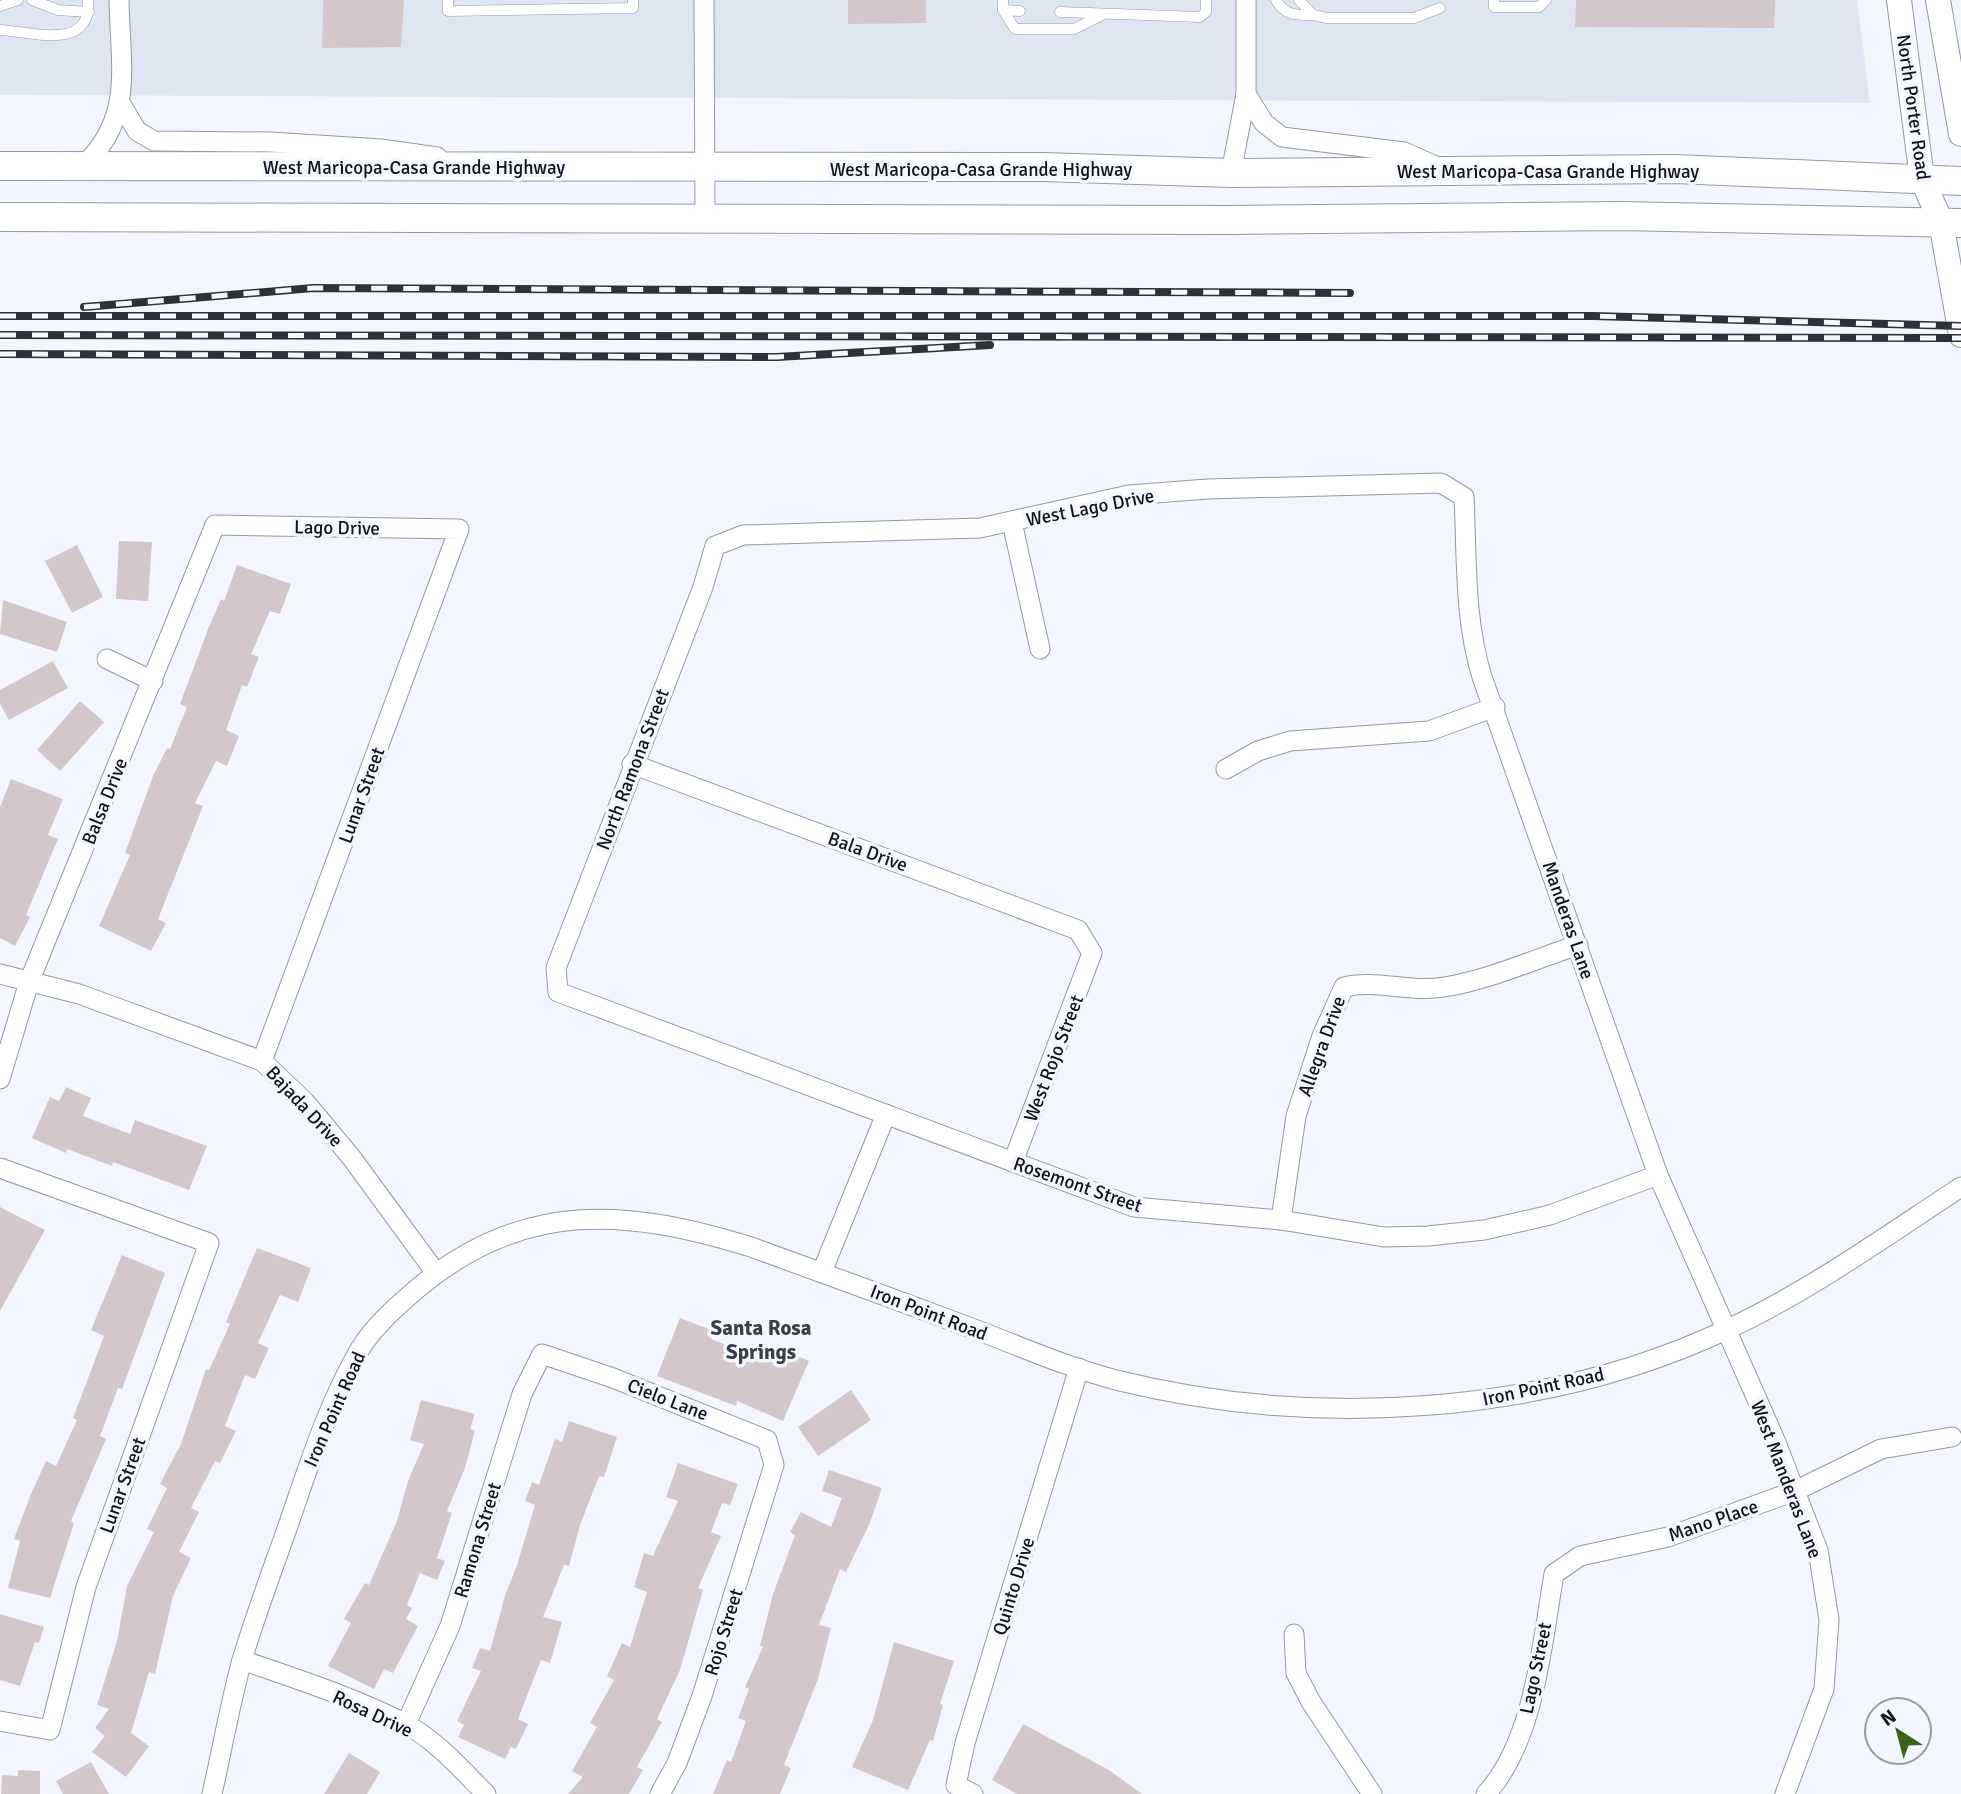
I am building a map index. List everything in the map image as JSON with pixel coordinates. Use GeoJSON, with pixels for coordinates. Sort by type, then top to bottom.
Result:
{"type":"FeatureCollection","features":[{"type":"Feature","properties":{"kind":"main road","name":"West Maricopa-Casa Grande Highway"},"geometry":{"type":"LineString","coordinates":[[0,166],[706,169],[1043,167],[1231,173],[1675,169],[1961,181]]}},
{"type":"Feature","properties":{"kind":"main road"},"geometry":{"type":"LineString","coordinates":[[0,217],[1227,220],[1619,216],[1951,222]]}},
{"type":"Feature","properties":{"kind":"street"},"geometry":{"type":"LineString","coordinates":[[82,167],[101,149],[121,104],[119,0]]}},
{"type":"Feature","properties":{"kind":"street"},"geometry":{"type":"LineString","coordinates":[[704,0],[705,219]]}},
{"type":"Feature","properties":{"kind":"street"},"geometry":{"type":"LineString","coordinates":[[1231,173],[1246,94],[1246,0]]}},
{"type":"Feature","properties":{"kind":"street","name":"North Porter Road"},"geometry":{"type":"LineString","coordinates":[[1899,0],[1922,179],[1951,222],[1961,335]]}},
{"type":"Feature","properties":{"kind":"street","name":"North Porter Road"},"geometry":{"type":"LineString","coordinates":[[1938,0],[1961,134]]}},
{"type":"Feature","properties":{"kind":"street"},"geometry":{"type":"LineString","coordinates":[[1246,94],[1264,123],[1282,137],[1404,152],[1447,171]]}},
{"type":"Feature","properties":{"kind":"street"},"geometry":{"type":"LineString","coordinates":[[121,104],[137,131],[154,141],[270,142],[368,148],[417,153],[480,167]]}},
{"type":"Feature","properties":{"kind":"street","name":"West Lago Drive"},"geometry":{"type":"LineString","coordinates":[[715,546],[743,535],[980,528],[1129,495],[1208,489],[1441,483],[1464,497]]}},
{"type":"Feature","properties":{"kind":"street","name":"Manderas Lane"},"geometry":{"type":"LineString","coordinates":[[1464,497],[1468,609],[1474,650],[1658,1175],[1726,1330]]}},
{"type":"Feature","properties":{"kind":"street"},"geometry":{"type":"LineString","coordinates":[[1012,522],[1040,649]]}},
{"type":"Feature","properties":{"kind":"street","name":"Lago Drive"},"geometry":{"type":"LineString","coordinates":[[215,525],[459,529]]}},
{"type":"Feature","properties":{"kind":"street","name":"Balsa Drive"},"geometry":{"type":"LineString","coordinates":[[0,1079],[29,982],[215,525]]}},
{"type":"Feature","properties":{"kind":"street","name":"Lunar Street"},"geometry":{"type":"LineString","coordinates":[[262,1061],[459,529]]}},
{"type":"Feature","properties":{"kind":"street","name":"North Ramona Street"},"geometry":{"type":"LineString","coordinates":[[558,992],[556,968],[632,764],[704,587],[715,546]]}},
{"type":"Feature","properties":{"kind":"street"},"geometry":{"type":"LineString","coordinates":[[107,659],[153,681]]}},
{"type":"Feature","properties":{"kind":"street"},"geometry":{"type":"LineString","coordinates":[[1226,769],[1258,751],[1290,741],[1429,731],[1495,707]]}},
{"type":"Feature","properties":{"kind":"street","name":"Bala Drive"},"geometry":{"type":"LineString","coordinates":[[632,764],[1078,930],[1092,953]]}},
{"type":"Feature","properties":{"kind":"street","name":"Allegra Drive"},"geometry":{"type":"LineString","coordinates":[[1281,1220],[1296,1116],[1322,1036],[1344,987],[1362,982],[1408,990],[1445,988],[1578,945]]}},
{"type":"Feature","properties":{"kind":"street","name":"West Rojo Street"},"geometry":{"type":"LineString","coordinates":[[1013,1162],[1092,953]]}},
{"type":"Feature","properties":{"kind":"street","name":"Bajada Drive"},"geometry":{"type":"LineString","coordinates":[[0,974],[79,994],[262,1061],[305,1102],[351,1157],[436,1273]]}},
{"type":"Feature","properties":{"kind":"street","name":"Rosemont Street"},"geometry":{"type":"LineString","coordinates":[[558,992],[1135,1207],[1281,1220],[1384,1237],[1484,1230],[1550,1216],[1658,1175]]}},
{"type":"Feature","properties":{"kind":"street"},"geometry":{"type":"LineString","coordinates":[[822,1272],[886,1114]]}},
{"type":"Feature","properties":{"kind":"street","name":"Lunar Street"},"geometry":{"type":"LineString","coordinates":[[0,1168],[209,1243],[86,1587],[50,1730],[0,1721]]}},
{"type":"Feature","properties":{"kind":"street","name":"Iron Point Road"},"geometry":{"type":"LineString","coordinates":[[212,1794],[242,1660],[312,1454],[361,1347],[398,1305],[436,1273],[504,1237],[571,1219],[638,1219],[691,1229],[822,1272],[1117,1380],[1255,1404],[1388,1407],[1497,1400],[1638,1365],[1726,1330],[1845,1263],[1961,1187]]}},
{"type":"Feature","properties":{"kind":"street","name":"West Manderas Lane"},"geometry":{"type":"LineString","coordinates":[[1726,1330],[1818,1550],[1829,1620],[1824,1689],[1785,1794]]}},
{"type":"Feature","properties":{"kind":"street","name":"Cielo Lane"},"geometry":{"type":"LineString","coordinates":[[542,1354],[613,1378],[767,1440],[774,1465]]}},
{"type":"Feature","properties":{"kind":"street","name":"Ramona Street"},"geometry":{"type":"LineString","coordinates":[[406,1724],[450,1626],[522,1394],[542,1354]]}},
{"type":"Feature","properties":{"kind":"street","name":"Quinto Drive"},"geometry":{"type":"LineString","coordinates":[[974,1794],[956,1785],[965,1743],[1079,1368]]}},
{"type":"Feature","properties":{"kind":"street","name":"Mano Place"},"geometry":{"type":"LineString","coordinates":[[1554,1574],[1580,1556],[1668,1537],[1794,1491],[1881,1449],[1951,1437]]}},
{"type":"Feature","properties":{"kind":"street","name":"Rojo Street"},"geometry":{"type":"LineString","coordinates":[[660,1794],[677,1763],[702,1696],[774,1465]]}},
{"type":"Feature","properties":{"kind":"street","name":"Lago Street"},"geometry":{"type":"LineString","coordinates":[[1486,1794],[1509,1760],[1532,1700],[1554,1574]]}},
{"type":"Feature","properties":{"kind":"street"},"geometry":{"type":"LineString","coordinates":[[1294,1634],[1296,1673],[1311,1702],[1372,1794]]}},
{"type":"Feature","properties":{"kind":"street","name":"Rosa Drive"},"geometry":{"type":"LineString","coordinates":[[242,1660],[406,1724],[446,1755],[486,1794]]}},
{"type":"Feature","properties":{"kind":"lane"},"geometry":{"type":"LineString","coordinates":[[0,6],[18,0]]}},
{"type":"Feature","properties":{"kind":"lane"},"geometry":{"type":"LineString","coordinates":[[0,30],[66,35],[78,32],[88,7],[58,10],[32,0]]}},
{"type":"Feature","properties":{"kind":"lane"},"geometry":{"type":"LineString","coordinates":[[447,0],[448,12],[633,8],[633,0]]}},
{"type":"Feature","properties":{"kind":"lane"},"geometry":{"type":"LineString","coordinates":[[1060,12],[1199,18],[1206,12],[1206,0]]}},
{"type":"Feature","properties":{"kind":"lane"},"geometry":{"type":"LineString","coordinates":[[1276,0],[1284,11],[1292,15],[1415,18],[1440,8]]}},
{"type":"Feature","properties":{"kind":"lane"},"geometry":{"type":"LineString","coordinates":[[1299,0],[1314,15]]}},
{"type":"Feature","properties":{"kind":"lane"},"geometry":{"type":"LineString","coordinates":[[1494,0],[1494,7],[1539,7],[1546,0]]}},
{"type":"Feature","properties":{"kind":"lane"},"geometry":{"type":"LineString","coordinates":[[1003,5],[1015,29],[1074,29],[1102,15]]}},
{"type":"Feature","properties":{"kind":"lane"},"geometry":{"type":"LineString","coordinates":[[1003,5],[1020,11]]}},
{"type":"Feature","properties":{"kind":"shaded area"},"geometry":{"type":"Polygon","coordinates":[[[0,0],[1857,0],[1870,103],[0,95],[0,0]]]}},
{"type":"Feature","properties":{"kind":"building"},"geometry":{"type":"Polygon","coordinates":[[[323,0],[404,0],[401,47],[322,48],[323,0]]]}},
{"type":"Feature","properties":{"kind":"building"},"geometry":{"type":"Polygon","coordinates":[[[848,0],[926,0],[926,23],[848,24],[848,0]]]}},
{"type":"Feature","properties":{"kind":"building"},"geometry":{"type":"Polygon","coordinates":[[[1576,0],[1775,0],[1774,28],[1575,27],[1576,0]]]}},
{"type":"Feature","properties":{"kind":"building"},"geometry":{"type":"Polygon","coordinates":[[[119,541],[152,542],[148,601],[116,599],[119,541]]]}},
{"type":"Feature","properties":{"kind":"building"},"geometry":{"type":"Polygon","coordinates":[[[77,545],[103,597],[72,613],[45,561],[77,545]]]}},
{"type":"Feature","properties":{"kind":"building"},"geometry":{"type":"Polygon","coordinates":[[[237,565],[291,584],[280,614],[270,611],[251,654],[259,657],[247,687],[242,685],[226,730],[239,736],[227,766],[216,761],[195,803],[203,806],[158,919],[166,923],[151,951],[99,926],[130,855],[125,853],[153,776],[167,748],[170,749],[187,707],[180,704],[208,629],[221,599],[224,601],[237,565]]]}},
{"type":"Feature","properties":{"kind":"building"},"geometry":{"type":"Polygon","coordinates":[[[3,600],[67,622],[57,652],[0,634],[3,600]]]}},
{"type":"Feature","properties":{"kind":"building"},"geometry":{"type":"Polygon","coordinates":[[[53,661],[68,688],[9,720],[0,704],[0,690],[53,661]]]}},
{"type":"Feature","properties":{"kind":"building"},"geometry":{"type":"Polygon","coordinates":[[[80,701],[104,722],[60,771],[37,750],[80,701]]]}},
{"type":"Feature","properties":{"kind":"building"},"geometry":{"type":"Polygon","coordinates":[[[11,779],[63,799],[48,835],[58,839],[26,915],[30,917],[15,946],[0,938],[0,807],[11,779]]]}},
{"type":"Feature","properties":{"kind":"building"},"geometry":{"type":"Polygon","coordinates":[[[66,1087],[91,1098],[83,1116],[130,1134],[135,1120],[207,1146],[189,1190],[113,1162],[112,1166],[67,1149],[66,1153],[32,1138],[50,1097],[59,1101],[66,1087]]]}},
{"type":"Feature","properties":{"kind":"building"},"geometry":{"type":"Polygon","coordinates":[[[0,1207],[45,1230],[0,1311],[0,1207]]]}},
{"type":"Feature","properties":{"kind":"building"},"geometry":{"type":"Polygon","coordinates":[[[257,1248],[311,1268],[298,1302],[280,1295],[258,1343],[269,1348],[255,1379],[245,1375],[225,1426],[236,1431],[220,1463],[215,1461],[191,1508],[199,1512],[179,1552],[191,1558],[173,1596],[155,1674],[149,1672],[131,1733],[149,1746],[126,1777],[92,1752],[105,1736],[95,1728],[109,1709],[97,1705],[117,1641],[127,1586],[154,1532],[147,1529],[167,1488],[160,1484],[181,1444],[206,1369],[209,1370],[230,1324],[226,1322],[257,1248]]]}},
{"type":"Feature","properties":{"kind":"building"},"geometry":{"type":"Polygon","coordinates":[[[122,1255],[165,1273],[122,1389],[118,1388],[100,1436],[106,1439],[71,1521],[74,1523],[50,1598],[8,1588],[20,1541],[14,1539],[31,1494],[46,1461],[56,1466],[77,1420],[73,1418],[104,1336],[91,1330],[122,1255]]]}},
{"type":"Feature","properties":{"kind":"building"},"geometry":{"type":"Polygon","coordinates":[[[680,1318],[714,1331],[711,1339],[769,1362],[776,1347],[809,1361],[783,1421],[737,1401],[736,1406],[657,1376],[680,1318]]]}},
{"type":"Feature","properties":{"kind":"building"},"geometry":{"type":"Polygon","coordinates":[[[851,1390],[871,1420],[818,1456],[798,1427],[851,1390]]]}},
{"type":"Feature","properties":{"kind":"building"},"geometry":{"type":"Polygon","coordinates":[[[421,1400],[475,1414],[470,1429],[475,1430],[465,1468],[447,1511],[452,1513],[437,1558],[445,1561],[437,1580],[420,1573],[407,1605],[412,1608],[406,1619],[418,1626],[393,1673],[384,1669],[374,1689],[328,1666],[351,1623],[344,1619],[365,1583],[369,1585],[397,1521],[408,1481],[424,1444],[410,1440],[421,1400]]]}},
{"type":"Feature","properties":{"kind":"building"},"geometry":{"type":"Polygon","coordinates":[[[569,1421],[617,1437],[604,1477],[599,1476],[580,1525],[569,1566],[564,1565],[543,1617],[562,1622],[550,1663],[541,1660],[518,1719],[528,1724],[516,1749],[511,1747],[505,1759],[458,1737],[464,1725],[457,1721],[481,1671],[472,1668],[480,1648],[490,1651],[505,1596],[517,1565],[535,1505],[525,1501],[532,1482],[539,1485],[555,1439],[562,1442],[569,1421]]]}},
{"type":"Feature","properties":{"kind":"building"},"geometry":{"type":"Polygon","coordinates":[[[678,1463],[738,1484],[730,1505],[722,1503],[711,1532],[721,1536],[698,1588],[703,1590],[680,1670],[657,1719],[662,1722],[637,1767],[643,1770],[629,1794],[568,1794],[583,1777],[572,1771],[597,1727],[590,1723],[614,1680],[607,1676],[622,1643],[630,1647],[647,1592],[634,1587],[644,1553],[653,1556],[678,1501],[666,1497],[678,1463]]]}},
{"type":"Feature","properties":{"kind":"building"},"geometry":{"type":"Polygon","coordinates":[[[829,1470],[882,1488],[869,1525],[846,1572],[840,1569],[819,1625],[831,1628],[818,1679],[784,1765],[791,1768],[780,1794],[713,1794],[727,1760],[731,1762],[746,1721],[738,1718],[749,1689],[745,1687],[763,1647],[760,1646],[773,1594],[795,1535],[790,1532],[801,1512],[831,1527],[842,1498],[822,1491],[829,1470]]]}},
{"type":"Feature","properties":{"kind":"building"},"geometry":{"type":"Polygon","coordinates":[[[0,1614],[44,1627],[39,1643],[35,1642],[20,1686],[0,1680],[0,1614]]]}},
{"type":"Feature","properties":{"kind":"building"},"geometry":{"type":"Polygon","coordinates":[[[894,1642],[954,1661],[940,1704],[943,1705],[933,1741],[930,1740],[908,1790],[852,1767],[873,1720],[894,1642]]]}},
{"type":"Feature","properties":{"kind":"building"},"geometry":{"type":"Polygon","coordinates":[[[1023,1724],[1109,1770],[1142,1794],[1017,1794],[992,1780],[1023,1724]]]}},
{"type":"Feature","properties":{"kind":"building"},"geometry":{"type":"Polygon","coordinates":[[[349,1753],[380,1772],[367,1794],[324,1794],[349,1753]]]}},
{"type":"Feature","properties":{"kind":"building"},"geometry":{"type":"Polygon","coordinates":[[[91,1762],[109,1794],[63,1794],[56,1781],[91,1762]]]}},
{"type":"Feature","properties":{"kind":"building"},"geometry":{"type":"Polygon","coordinates":[[[18,1770],[40,1771],[40,1794],[1,1794],[2,1775],[18,1776],[18,1770]]]}},
{"type":"Feature","properties":{"kind":"railway"},"geometry":{"type":"LineString","coordinates":[[84,307],[313,288],[1350,293]]}},
{"type":"Feature","properties":{"kind":"railway"},"geometry":{"type":"LineString","coordinates":[[0,316],[1593,316],[1961,326]]}},
{"type":"Feature","properties":{"kind":"railway"},"geometry":{"type":"LineString","coordinates":[[0,335],[1961,338]]}},
{"type":"Feature","properties":{"kind":"railway"},"geometry":{"type":"LineString","coordinates":[[0,354],[777,357],[990,345]]}},
{"type":"Feature","properties":{"kind":"district","name":"Santa Rosa Springs"},"geometry":{"type":"Point","coordinates":[761,1340]}}]}
